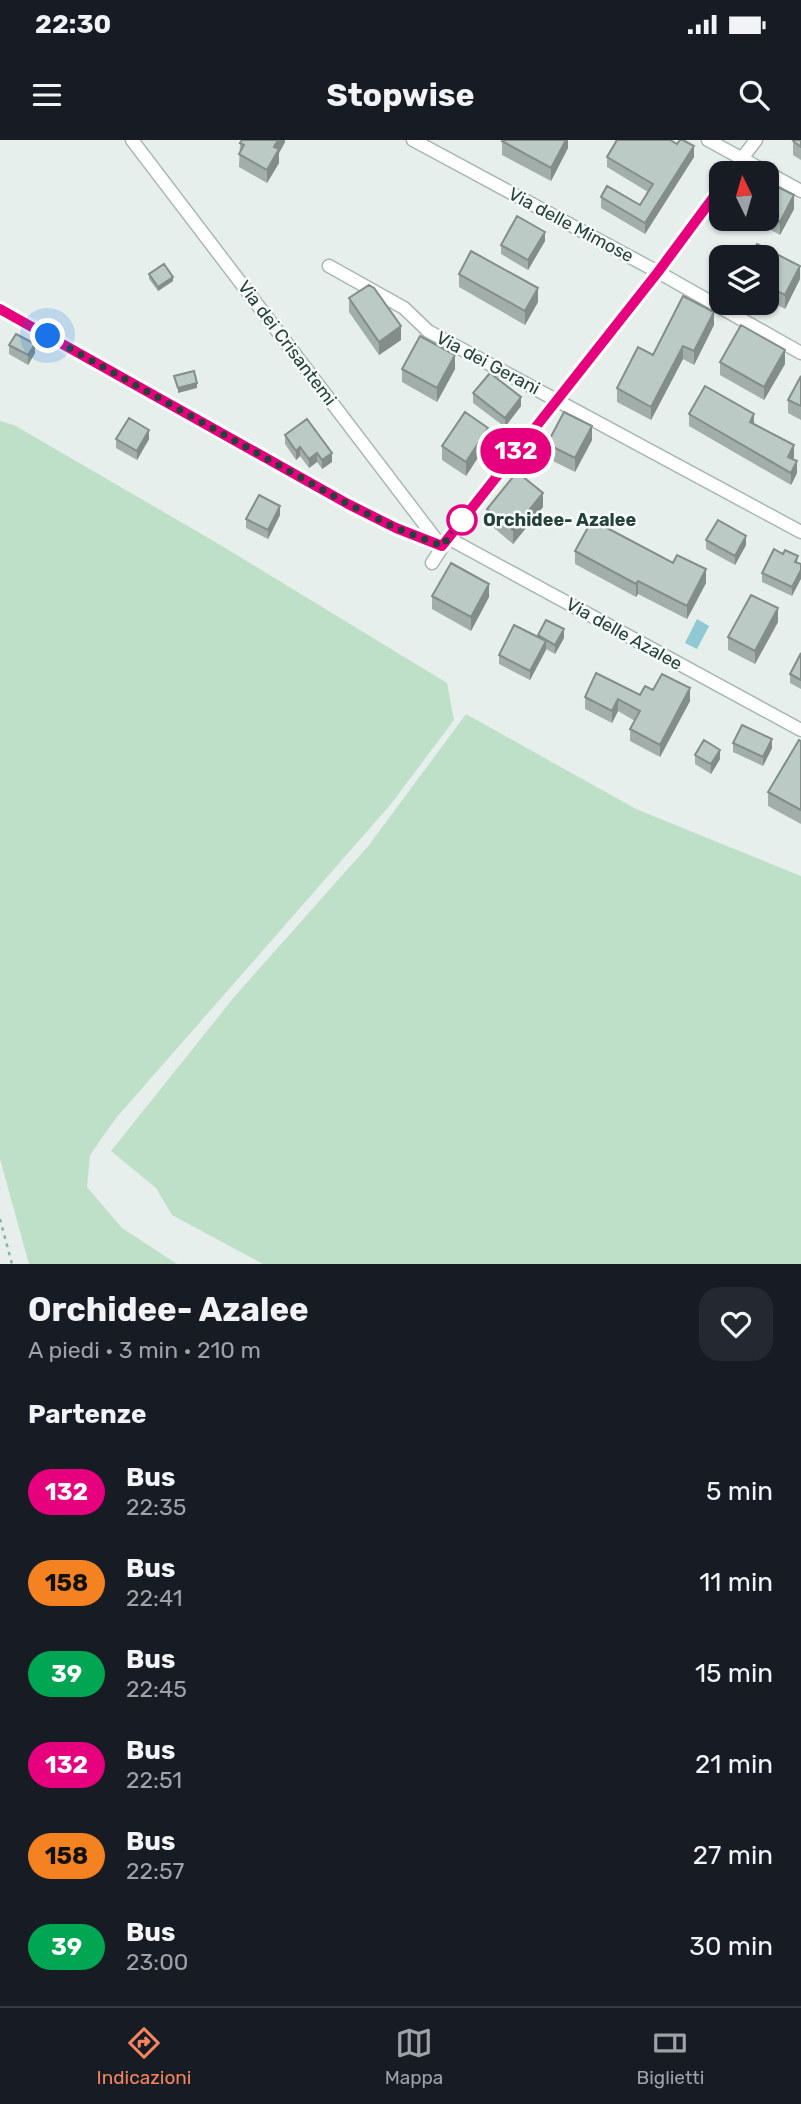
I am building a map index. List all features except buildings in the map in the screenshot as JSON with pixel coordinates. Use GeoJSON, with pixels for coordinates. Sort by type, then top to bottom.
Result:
{"type":"FeatureCollection","features":[{"type":"Feature","properties":{"kind":"street","name":"Via dei Crisantemi"},"geometry":{"type":"LineString","coordinates":[[132,140],[445,542]]}},
{"type":"Feature","properties":{"kind":"street","name":"Via delle Mimose"},"geometry":{"type":"LineString","coordinates":[[414,140],[801,353]]}},
{"type":"Feature","properties":{"kind":"street"},"geometry":{"type":"LineString","coordinates":[[708,140],[801,191]]}},
{"type":"Feature","properties":{"kind":"street"},"geometry":{"type":"LineString","coordinates":[[742,159],[756,140]]}},
{"type":"Feature","properties":{"kind":"street"},"geometry":{"type":"LineString","coordinates":[[432,563],[445,542],[709,203]]}},
{"type":"Feature","properties":{"kind":"street","name":"Via dei Gerani"},"geometry":{"type":"LineString","coordinates":[[329,265],[404,308],[428,331],[801,532]]}},
{"type":"Feature","properties":{"kind":"street","name":"Via delle Azalee"},"geometry":{"type":"LineString","coordinates":[[0,309],[348,504],[396,528],[445,542],[801,730]]}},
{"type":"Feature","properties":{"kind":"path"},"geometry":{"type":"LineString","coordinates":[[0,1219],[12,1264]]}},
{"type":"Feature","properties":{"kind":"green space"},"geometry":{"type":"Polygon","coordinates":[[[0,421],[14,425],[217,543],[447,683],[454,720],[391,804],[116,1118],[90,1155],[87,1187],[122,1228],[177,1264],[29,1264],[0,1159],[0,421]]]}},
{"type":"Feature","properties":{"kind":"green space"},"geometry":{"type":"Polygon","coordinates":[[[466,714],[636,809],[801,876],[801,1264],[263,1264],[172,1215],[156,1188],[111,1151],[235,996],[369,845],[466,714]]]}},
{"type":"Feature","properties":{"kind":"water"},"geometry":{"type":"Polygon","coordinates":[[[697,619],[709,626],[697,649],[685,643],[697,619]]]}},
{"type":"Feature","properties":{"kind":"bus line","name":"132"},"geometry":{"type":"LineString","coordinates":[[0,309],[348,504],[396,528],[442,546],[709,203]]}},
{"type":"Feature","properties":{"kind":"place","name":"Orchidee- Azalee"},"geometry":{"type":"Point","coordinates":[462,520]}},
{"type":"Feature","properties":{"kind":"route"},"geometry":{"type":"LineString","coordinates":[[48,336],[337,498],[396,528],[442,546],[463,518],[462,520]]}}]}
